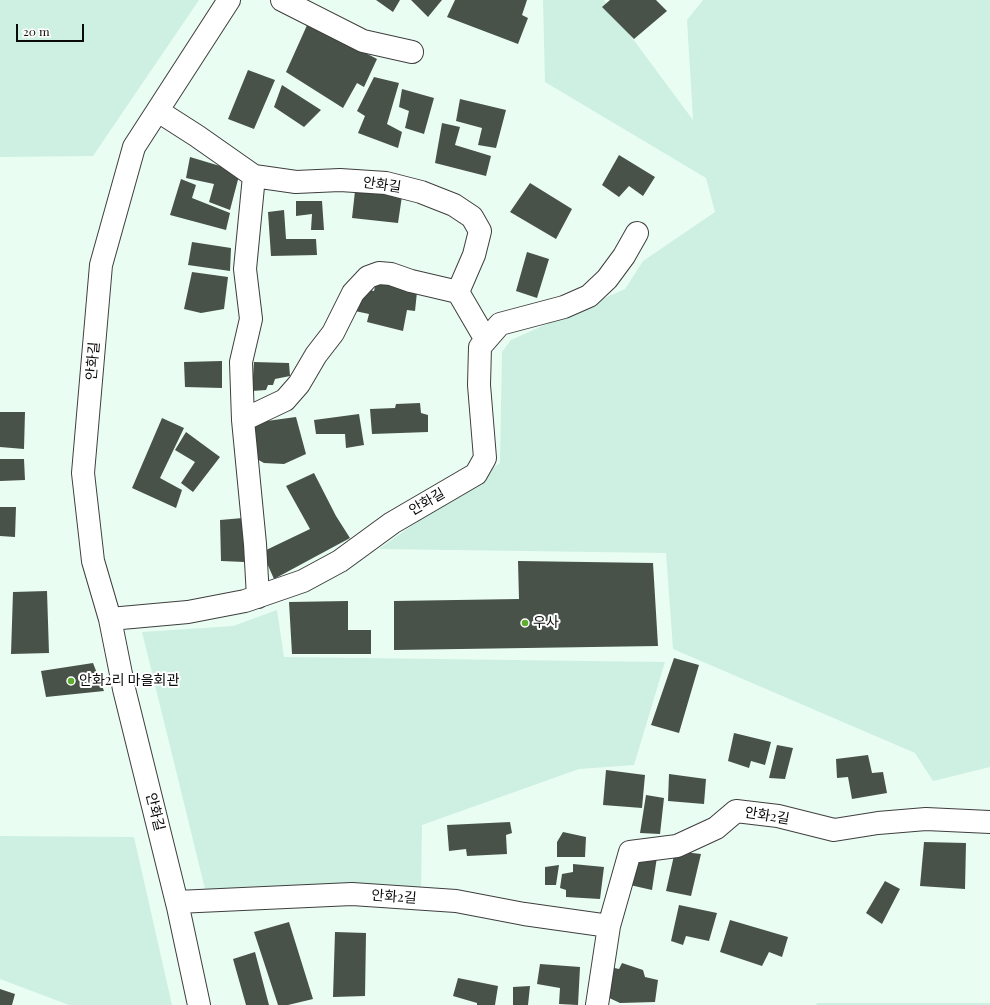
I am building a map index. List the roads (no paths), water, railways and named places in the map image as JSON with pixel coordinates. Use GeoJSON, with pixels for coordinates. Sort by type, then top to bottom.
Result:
{"type":"FeatureCollection","features":[{"type":"Feature","properties":{"kind":"street","name":"안화길"},"geometry":{"type":"LineString","coordinates":[[199,1005],[177,902],[124,689],[110,619],[93,561],[83,473],[101,265],[134,147],[229,0]]}},
{"type":"Feature","properties":{"kind":"street"},"geometry":{"type":"LineString","coordinates":[[282,0],[363,41],[412,52]]}},
{"type":"Feature","properties":{"kind":"street","name":"안화길"},"geometry":{"type":"LineString","coordinates":[[158,111],[254,176],[296,182],[340,180],[386,183],[421,192],[454,205],[472,217],[480,231],[474,255],[458,292]]}},
{"type":"Feature","properties":{"kind":"street"},"geometry":{"type":"LineString","coordinates":[[254,176],[245,269],[251,319],[241,362],[243,420],[255,544],[258,597]]}},
{"type":"Feature","properties":{"kind":"street","name":"안화길"},"geometry":{"type":"LineString","coordinates":[[110,619],[188,612],[245,601],[303,581],[340,560],[392,523],[476,474],[485,458],[479,385],[480,347],[500,324],[564,307],[589,296],[607,279],[624,256],[637,233]]}},
{"type":"Feature","properties":{"kind":"street"},"geometry":{"type":"LineString","coordinates":[[243,420],[285,400],[300,384],[316,355],[333,333],[353,293],[368,277],[379,273],[391,274],[411,281],[458,292],[486,340]]}},
{"type":"Feature","properties":{"kind":"street","name":"안화2길"},"geometry":{"type":"LineString","coordinates":[[597,1005],[609,926],[630,852],[677,846],[716,828],[736,811],[778,816],[834,830],[878,823],[926,819],[990,822]]}},
{"type":"Feature","properties":{"kind":"street","name":"안화2길"},"geometry":{"type":"LineString","coordinates":[[177,902],[352,894],[456,900],[524,914],[609,926]]}},
{"type":"Feature","properties":{"kind":"place","name":"우사"},"geometry":{"type":"Point","coordinates":[525,623]}},
{"type":"Feature","properties":{"kind":"place","name":"안화2리 마을회관"},"geometry":{"type":"Point","coordinates":[71,681]}}]}
